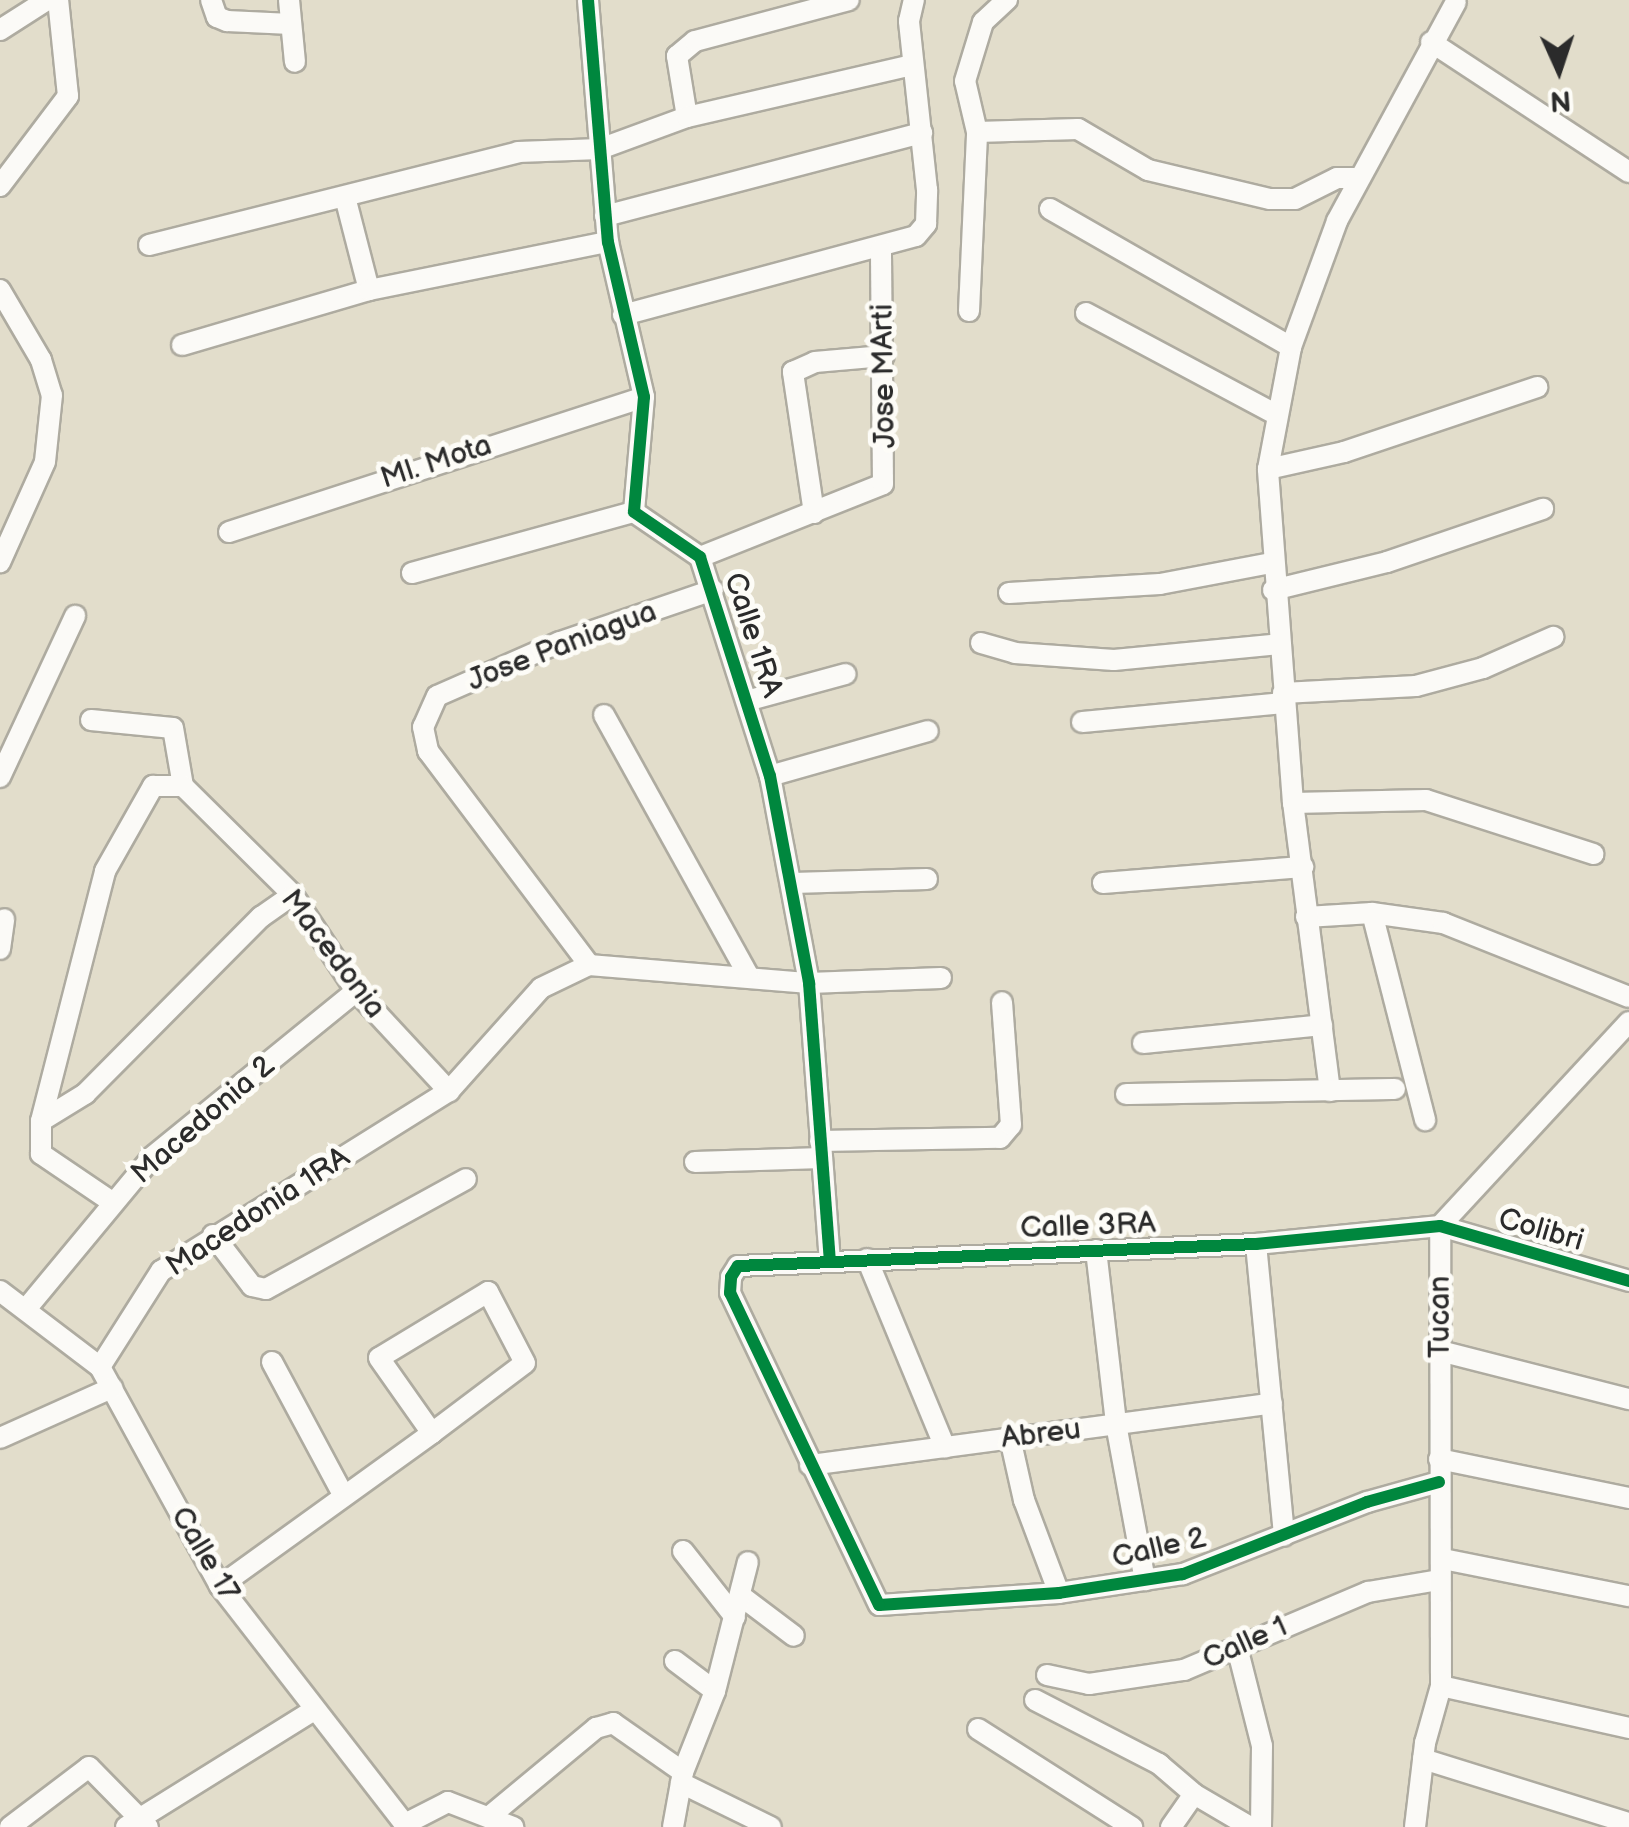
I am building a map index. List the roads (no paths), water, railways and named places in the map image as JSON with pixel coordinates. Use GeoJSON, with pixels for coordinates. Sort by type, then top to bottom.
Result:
{"type":"FeatureCollection","features":[{"type":"Feature","properties":{"kind":"street"},"geometry":{"type":"LineString","coordinates":[[0,30],[47,0]]}},
{"type":"Feature","properties":{"kind":"street"},"geometry":{"type":"LineString","coordinates":[[0,186],[68,96],[58,0]]}},
{"type":"Feature","properties":{"kind":"street"},"geometry":{"type":"LineString","coordinates":[[211,0],[217,18],[227,21],[291,24]]}},
{"type":"Feature","properties":{"kind":"street"},"geometry":{"type":"LineString","coordinates":[[288,0],[295,62]]}},
{"type":"Feature","properties":{"kind":"street"},"geometry":{"type":"LineString","coordinates":[[412,573],[634,512],[644,398],[608,242],[588,0]]}},
{"type":"Feature","properties":{"kind":"street"},"geometry":{"type":"LineString","coordinates":[[687,117],[677,56],[695,41],[848,0]]}},
{"type":"Feature","properties":{"kind":"street"},"geometry":{"type":"LineString","coordinates":[[623,314],[881,249],[916,236],[926,224],[922,132],[912,65],[914,0]]}},
{"type":"Feature","properties":{"kind":"street"},"geometry":{"type":"LineString","coordinates":[[969,310],[978,132],[965,81],[983,22],[1007,0]]}},
{"type":"Feature","properties":{"kind":"street"},"geometry":{"type":"LineString","coordinates":[[1330,1090],[1293,803],[1273,590],[1268,469],[1274,414],[1291,347],[1356,178],[1456,2]]}},
{"type":"Feature","properties":{"kind":"street"},"geometry":{"type":"LineString","coordinates":[[1431,42],[1629,172]]}},
{"type":"Feature","properties":{"kind":"street"},"geometry":{"type":"LineString","coordinates":[[149,245],[518,152],[600,150],[687,117],[912,65]]}},
{"type":"Feature","properties":{"kind":"street"},"geometry":{"type":"LineString","coordinates":[[978,132],[1078,129],[1148,170],[1270,198],[1295,199],[1337,178],[1356,178]]}},
{"type":"Feature","properties":{"kind":"street"},"geometry":{"type":"LineString","coordinates":[[605,216],[922,132]]}},
{"type":"Feature","properties":{"kind":"street"},"geometry":{"type":"LineString","coordinates":[[344,197],[369,290]]}},
{"type":"Feature","properties":{"kind":"street"},"geometry":{"type":"LineString","coordinates":[[1050,210],[1291,347]]}},
{"type":"Feature","properties":{"kind":"street"},"geometry":{"type":"LineString","coordinates":[[182,345],[369,290],[608,242]]}},
{"type":"Feature","properties":{"kind":"street","name":"Jose MArti"},"geometry":{"type":"LineString","coordinates":[[700,557],[884,484],[881,249]]}},
{"type":"Feature","properties":{"kind":"street"},"geometry":{"type":"LineString","coordinates":[[0,290],[40,360],[52,395],[44,462],[0,562]]}},
{"type":"Feature","properties":{"kind":"street"},"geometry":{"type":"LineString","coordinates":[[1086,313],[1274,414]]}},
{"type":"Feature","properties":{"kind":"street"},"geometry":{"type":"LineString","coordinates":[[814,514],[793,372],[816,362],[884,356]]}},
{"type":"Feature","properties":{"kind":"street"},"geometry":{"type":"LineString","coordinates":[[1268,469],[1373,443],[1537,387]]}},
{"type":"Feature","properties":{"kind":"street","name":"Ml. Mota"},"geometry":{"type":"LineString","coordinates":[[228,532],[644,398]]}},
{"type":"Feature","properties":{"kind":"street"},"geometry":{"type":"LineString","coordinates":[[1273,590],[1387,562],[1543,509]]}},
{"type":"Feature","properties":{"kind":"street","name":"Calle 1RA"},"geometry":{"type":"LineString","coordinates":[[634,512],[700,557],[750,700],[770,776],[794,883],[809,983],[830,1261]]}},
{"type":"Feature","properties":{"kind":"street"},"geometry":{"type":"LineString","coordinates":[[1009,593],[1160,584],[1271,563]]}},
{"type":"Feature","properties":{"kind":"street","name":"Jose Paniagua"},"geometry":{"type":"LineString","coordinates":[[589,965],[428,750],[428,708],[437,696],[560,642],[713,590]]}},
{"type":"Feature","properties":{"kind":"street"},"geometry":{"type":"LineString","coordinates":[[0,777],[74,616]]}},
{"type":"Feature","properties":{"kind":"street"},"geometry":{"type":"LineString","coordinates":[[1082,722],[1416,686],[1483,668],[1553,637]]}},
{"type":"Feature","properties":{"kind":"street"},"geometry":{"type":"LineString","coordinates":[[981,644],[1015,653],[1114,660],[1279,644]]}},
{"type":"Feature","properties":{"kind":"street"},"geometry":{"type":"LineString","coordinates":[[750,700],[846,674]]}},
{"type":"Feature","properties":{"kind":"street"},"geometry":{"type":"LineString","coordinates":[[604,716],[749,977]]}},
{"type":"Feature","properties":{"kind":"street"},"geometry":{"type":"LineString","coordinates":[[91,720],[174,728],[175,784],[153,786],[105,871],[41,1120],[41,1154],[112,1202]]}},
{"type":"Feature","properties":{"kind":"street"},"geometry":{"type":"LineString","coordinates":[[770,776],[928,731]]}},
{"type":"Feature","properties":{"kind":"street","name":"Macedonia"},"geometry":{"type":"LineString","coordinates":[[175,784],[292,896],[356,992],[449,1092]]}},
{"type":"Feature","properties":{"kind":"street"},"geometry":{"type":"LineString","coordinates":[[1293,803],[1426,800],[1593,854]]}},
{"type":"Feature","properties":{"kind":"street"},"geometry":{"type":"LineString","coordinates":[[1103,884],[1303,868]]}},
{"type":"Feature","properties":{"kind":"street"},"geometry":{"type":"LineString","coordinates":[[794,883],[927,880]]}},
{"type":"Feature","properties":{"kind":"street"},"geometry":{"type":"LineString","coordinates":[[41,1120],[85,1094],[262,917],[292,896]]}},
{"type":"Feature","properties":{"kind":"street"},"geometry":{"type":"LineString","coordinates":[[1306,917],[1372,913],[1443,923],[1629,998]]}},
{"type":"Feature","properties":{"kind":"street"},"geometry":{"type":"LineString","coordinates":[[1372,913],[1425,1120]]}},
{"type":"Feature","properties":{"kind":"street"},"geometry":{"type":"LineString","coordinates":[[0,949],[4,919]]}},
{"type":"Feature","properties":{"kind":"street"},"geometry":{"type":"LineString","coordinates":[[449,1092],[541,988],[589,965],[809,983],[941,978]]}},
{"type":"Feature","properties":{"kind":"street","name":"Macedonia 2"},"geometry":{"type":"LineString","coordinates":[[26,1309],[152,1156],[356,992]]}},
{"type":"Feature","properties":{"kind":"street"},"geometry":{"type":"LineString","coordinates":[[696,1162],[1000,1138],[1011,1125],[1002,1002]]}},
{"type":"Feature","properties":{"kind":"street"},"geometry":{"type":"LineString","coordinates":[[1440,1226],[1629,1022]]}},
{"type":"Feature","properties":{"kind":"street"},"geometry":{"type":"LineString","coordinates":[[1143,1043],[1322,1025]]}},
{"type":"Feature","properties":{"kind":"street"},"geometry":{"type":"LineString","coordinates":[[1126,1094],[1395,1089]]}},
{"type":"Feature","properties":{"kind":"street","name":"Macedonia 1RA"},"geometry":{"type":"LineString","coordinates":[[100,1367],[161,1271],[213,1235],[449,1092]]}},
{"type":"Feature","properties":{"kind":"street"},"geometry":{"type":"LineString","coordinates":[[213,1235],[252,1286],[266,1290],[466,1179]]}},
{"type":"Feature","properties":{"kind":"street","name":"Calle 3RA"},"geometry":{"type":"LineString","coordinates":[[810,1464],[730,1293],[738,1266],[1256,1244],[1440,1226]]}},
{"type":"Feature","properties":{"kind":"street","name":"Colibri"},"geometry":{"type":"LineString","coordinates":[[1440,1226],[1629,1281]]}},
{"type":"Feature","properties":{"kind":"street","name":"Tucan"},"geometry":{"type":"LineString","coordinates":[[1416,1827],[1423,1759],[1441,1686],[1440,1226]]}},
{"type":"Feature","properties":{"kind":"street"},"geometry":{"type":"LineString","coordinates":[[1256,1244],[1284,1536]]}},
{"type":"Feature","properties":{"kind":"street"},"geometry":{"type":"LineString","coordinates":[[1096,1250],[1116,1424],[1145,1580]]}},
{"type":"Feature","properties":{"kind":"street"},"geometry":{"type":"LineString","coordinates":[[867,1260],[945,1447]]}},
{"type":"Feature","properties":{"kind":"street","name":"Calle 17"},"geometry":{"type":"LineString","coordinates":[[0,1291],[100,1367],[220,1586],[406,1826]]}},
{"type":"Feature","properties":{"kind":"street"},"geometry":{"type":"LineString","coordinates":[[220,1586],[432,1432],[526,1360],[488,1292],[379,1358],[432,1432]]}},
{"type":"Feature","properties":{"kind":"street"},"geometry":{"type":"LineString","coordinates":[[1440,1351],[1629,1399]]}},
{"type":"Feature","properties":{"kind":"street"},"geometry":{"type":"LineString","coordinates":[[272,1362],[344,1496]]}},
{"type":"Feature","properties":{"kind":"street"},"geometry":{"type":"LineString","coordinates":[[0,1438],[112,1388]]}},
{"type":"Feature","properties":{"kind":"street","name":"Abreu"},"geometry":{"type":"LineString","coordinates":[[810,1464],[1272,1403]]}},
{"type":"Feature","properties":{"kind":"street"},"geometry":{"type":"LineString","coordinates":[[1010,1438],[1024,1500],[1059,1593]]}},
{"type":"Feature","properties":{"kind":"street"},"geometry":{"type":"LineString","coordinates":[[1439,1459],[1629,1498]]}},
{"type":"Feature","properties":{"kind":"street","name":"Calle 2"},"geometry":{"type":"LineString","coordinates":[[810,1464],[878,1604],[1059,1593],[1183,1574],[1367,1502],[1439,1482]]}},
{"type":"Feature","properties":{"kind":"street"},"geometry":{"type":"LineString","coordinates":[[684,1551],[735,1617]]}},
{"type":"Feature","properties":{"kind":"street"},"geometry":{"type":"LineString","coordinates":[[673,1827],[682,1777],[715,1691],[748,1562]]}},
{"type":"Feature","properties":{"kind":"street"},"geometry":{"type":"LineString","coordinates":[[1441,1570],[1629,1596]]}},
{"type":"Feature","properties":{"kind":"street","name":"Calle 1"},"geometry":{"type":"LineString","coordinates":[[1048,1676],[1089,1684],[1141,1680],[1238,1651],[1368,1592],[1441,1570]]}},
{"type":"Feature","properties":{"kind":"street"},"geometry":{"type":"LineString","coordinates":[[741,1596],[794,1636]]}},
{"type":"Feature","properties":{"kind":"street"},"geometry":{"type":"LineString","coordinates":[[1238,1651],[1262,1746],[1261,1827]]}},
{"type":"Feature","properties":{"kind":"street"},"geometry":{"type":"LineString","coordinates":[[676,1661],[715,1691]]}},
{"type":"Feature","properties":{"kind":"street"},"geometry":{"type":"LineString","coordinates":[[1441,1686],[1629,1728]]}},
{"type":"Feature","properties":{"kind":"street"},"geometry":{"type":"LineString","coordinates":[[1035,1700],[1159,1764],[1194,1794],[1250,1827]]}},
{"type":"Feature","properties":{"kind":"street"},"geometry":{"type":"LineString","coordinates":[[10,1827],[86,1768],[93,1768],[138,1823],[314,1710]]}},
{"type":"Feature","properties":{"kind":"street"},"geometry":{"type":"LineString","coordinates":[[490,1816],[596,1728],[613,1724],[682,1777],[771,1827]]}},
{"type":"Feature","properties":{"kind":"street"},"geometry":{"type":"LineString","coordinates":[[978,1729],[1132,1827]]}},
{"type":"Feature","properties":{"kind":"street"},"geometry":{"type":"LineString","coordinates":[[1423,1759],[1629,1823]]}},
{"type":"Feature","properties":{"kind":"street"},"geometry":{"type":"LineString","coordinates":[[1172,1827],[1194,1794]]}},
{"type":"Feature","properties":{"kind":"street"},"geometry":{"type":"LineString","coordinates":[[406,1826],[448,1802],[513,1827]]}}]}
